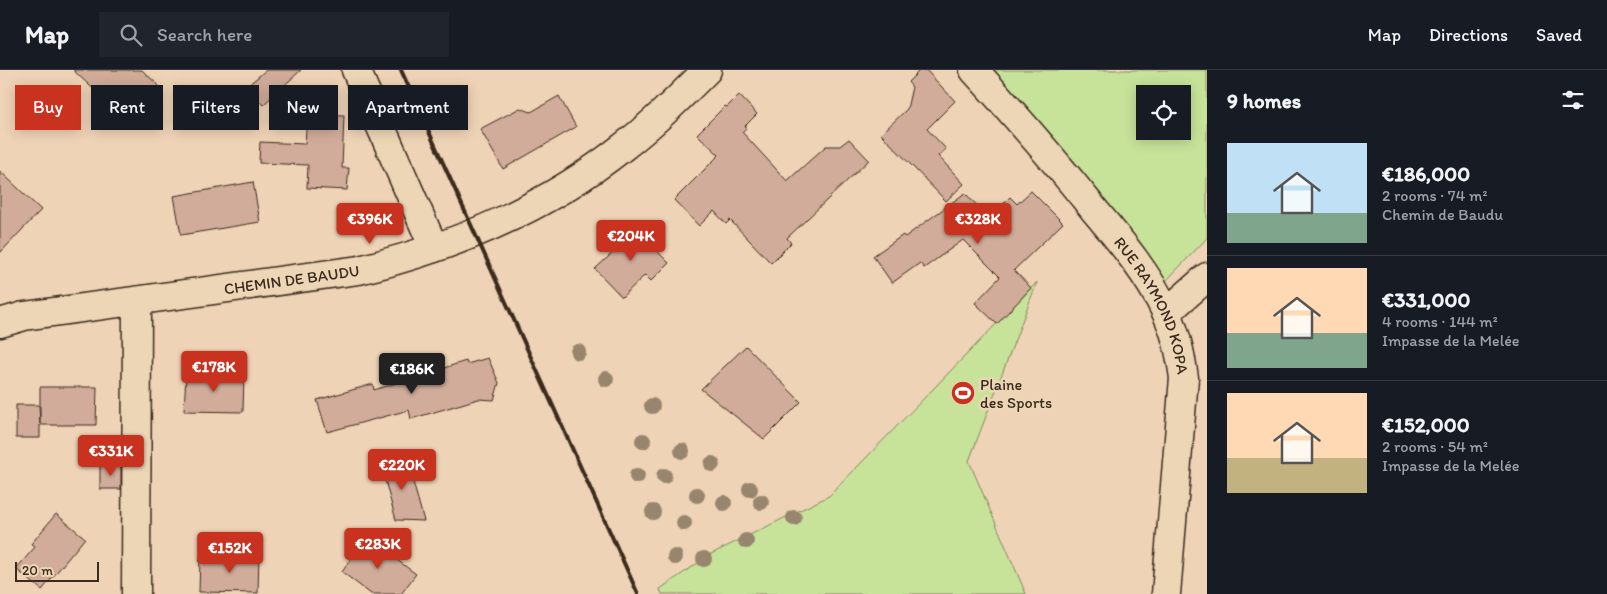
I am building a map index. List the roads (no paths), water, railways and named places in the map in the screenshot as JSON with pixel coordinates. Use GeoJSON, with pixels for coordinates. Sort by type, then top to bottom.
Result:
{"type":"FeatureCollection","features":[{"type":"Feature","properties":{"kind":"street"},"geometry":{"type":"LineString","coordinates":[[356,70],[434,248]]}},
{"type":"Feature","properties":{"kind":"street","name":"CHEMIN DE BAUDU"},"geometry":{"type":"LineString","coordinates":[[0,323],[24,316],[359,270],[395,261],[474,234],[510,218],[583,176],[623,147],[676,101],[707,70]]}},
{"type":"Feature","properties":{"kind":"street","name":"RUE RAYMOND KOPA"},"geometry":{"type":"LineString","coordinates":[[974,70],[1125,246],[1167,312],[1176,336],[1184,378],[1166,594]]}},
{"type":"Feature","properties":{"kind":"street"},"geometry":{"type":"LineString","coordinates":[[1167,312],[1207,277]]}},
{"type":"Feature","properties":{"kind":"street"},"geometry":{"type":"LineString","coordinates":[[136,594],[137,301]]}},
{"type":"Feature","properties":{"kind":"railway"},"geometry":{"type":"LineString","coordinates":[[401,70],[638,594]]}},
{"type":"Feature","properties":{"kind":"place","name":"Plaine des Sports"},"geometry":{"type":"Point","coordinates":[963,393]}}]}
